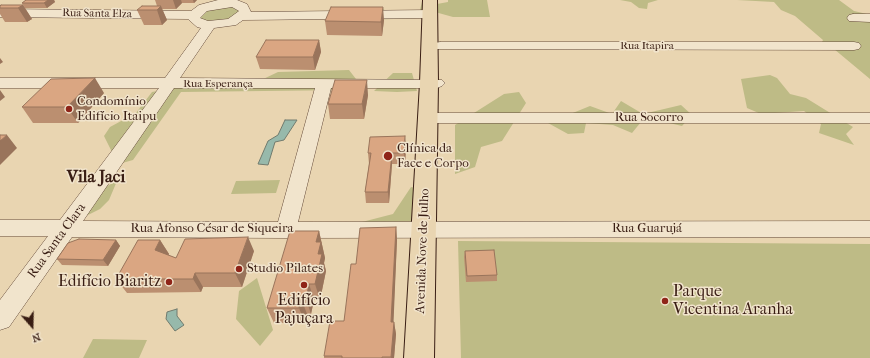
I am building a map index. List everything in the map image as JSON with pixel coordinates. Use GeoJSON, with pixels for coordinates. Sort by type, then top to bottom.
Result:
{"type":"FeatureCollection","features":[{"type":"Feature","properties":{"kind":"main road","name":"Avenida Nove de Julho"},"geometry":{"type":"LineString","coordinates":[[433,5],[440,46],[433,83]]}},
{"type":"Feature","properties":{"kind":"main road","name":"Avenida Nove de Julho"},"geometry":{"type":"LineString","coordinates":[[433,5],[430,229],[433,358]]}},
{"type":"Feature","properties":{"kind":"main road","name":"Avenida Nove de Julho"},"geometry":{"type":"LineString","coordinates":[[419,358],[430,229]]}},
{"type":"Feature","properties":{"kind":"street"},"geometry":{"type":"LineString","coordinates":[[0,12],[18,0]]}},
{"type":"Feature","properties":{"kind":"street"},"geometry":{"type":"LineString","coordinates":[[242,16],[245,9],[228,2],[210,6],[197,12],[194,16],[197,22],[210,25],[224,24],[242,16],[433,5]]}},
{"type":"Feature","properties":{"kind":"street","name":"Rua Santa Elza"},"geometry":{"type":"LineString","coordinates":[[0,12],[194,16]]}},
{"type":"Feature","properties":{"kind":"street"},"geometry":{"type":"LineString","coordinates":[[853,18],[870,18]]}},
{"type":"Feature","properties":{"kind":"street","name":"Rua Santa Clara"},"geometry":{"type":"LineString","coordinates":[[0,319],[170,84],[210,25]]}},
{"type":"Feature","properties":{"kind":"street","name":"Rua Itapira"},"geometry":{"type":"LineString","coordinates":[[440,46],[854,46]]}},
{"type":"Feature","properties":{"kind":"street","name":"Rua Esperança"},"geometry":{"type":"LineString","coordinates":[[0,83],[433,83]]}},
{"type":"Feature","properties":{"kind":"street"},"geometry":{"type":"LineString","coordinates":[[286,230],[324,84]]}},
{"type":"Feature","properties":{"kind":"street","name":"Rua Socorro"},"geometry":{"type":"LineString","coordinates":[[432,118],[870,118]]}},
{"type":"Feature","properties":{"kind":"street","name":"Rua Afonso César de Siqueira"},"geometry":{"type":"LineString","coordinates":[[0,228],[286,230],[430,229]]}},
{"type":"Feature","properties":{"kind":"street","name":"Rua Guarujá"},"geometry":{"type":"LineString","coordinates":[[430,229],[870,229]]}},
{"type":"Feature","properties":{"kind":"shaded area"},"geometry":{"type":"Polygon","coordinates":[[[448,0],[487,0],[490,17],[453,17],[435,12],[424,18],[363,20],[371,10],[383,8],[385,11],[420,10],[422,2],[437,4],[448,2],[448,0]]]}},
{"type":"Feature","properties":{"kind":"shaded area"},"geometry":{"type":"Polygon","coordinates":[[[620,0],[658,0],[648,3],[647,9],[639,8],[631,2],[620,0]]]}},
{"type":"Feature","properties":{"kind":"shaded area"},"geometry":{"type":"Polygon","coordinates":[[[737,0],[839,0],[854,11],[867,14],[870,16],[870,79],[828,44],[822,42],[823,40],[795,16],[781,10],[774,2],[737,0]]]}},
{"type":"Feature","properties":{"kind":"shaded area"},"geometry":{"type":"Polygon","coordinates":[[[231,5],[242,10],[233,19],[212,23],[199,18],[201,12],[231,5]]]}},
{"type":"Feature","properties":{"kind":"shaded area"},"geometry":{"type":"Polygon","coordinates":[[[349,70],[356,79],[346,90],[181,92],[133,160],[115,165],[111,150],[104,136],[110,127],[136,113],[152,92],[224,78],[259,81],[278,72],[349,70]]]}},
{"type":"Feature","properties":{"kind":"shaded area"},"geometry":{"type":"Polygon","coordinates":[[[393,73],[412,73],[417,91],[374,91],[393,73]]]}},
{"type":"Feature","properties":{"kind":"shaded area"},"geometry":{"type":"Polygon","coordinates":[[[770,75],[777,78],[790,94],[806,98],[853,127],[846,134],[854,145],[819,133],[821,124],[804,111],[761,114],[747,108],[741,79],[770,75]]]}},
{"type":"Feature","properties":{"kind":"shaded area"},"geometry":{"type":"Polygon","coordinates":[[[519,92],[526,103],[502,141],[481,147],[475,167],[455,174],[455,125],[504,94],[519,92]]]}},
{"type":"Feature","properties":{"kind":"shaded area"},"geometry":{"type":"Polygon","coordinates":[[[621,101],[643,114],[681,105],[692,115],[682,126],[665,122],[641,122],[632,133],[613,125],[586,123],[584,133],[568,134],[548,123],[590,106],[612,114],[621,101]]]}},
{"type":"Feature","properties":{"kind":"shaded area"},"geometry":{"type":"Polygon","coordinates":[[[285,120],[297,120],[284,140],[275,142],[268,165],[258,164],[268,141],[278,135],[285,120]]]}},
{"type":"Feature","properties":{"kind":"shaded area"},"geometry":{"type":"Polygon","coordinates":[[[280,180],[276,193],[231,194],[236,181],[280,180]]]}},
{"type":"Feature","properties":{"kind":"shaded area"},"geometry":{"type":"Polygon","coordinates":[[[117,181],[109,200],[100,209],[78,220],[99,190],[117,181]]]}},
{"type":"Feature","properties":{"kind":"shaded area"},"geometry":{"type":"Polygon","coordinates":[[[411,187],[436,193],[409,235],[391,236],[361,255],[362,222],[393,214],[411,187]]]}},
{"type":"Feature","properties":{"kind":"shaded area","name":"Parque Vicentina Aranha"},"geometry":{"type":"Polygon","coordinates":[[[458,241],[870,244],[870,358],[461,358],[458,241]]]}},
{"type":"Feature","properties":{"kind":"shaded area"},"geometry":{"type":"Polygon","coordinates":[[[257,278],[273,330],[260,346],[236,319],[239,291],[257,278]]]}},
{"type":"Feature","properties":{"kind":"shaded area"},"geometry":{"type":"Polygon","coordinates":[[[177,309],[177,316],[184,325],[175,331],[166,319],[167,312],[177,309]]]}},
{"type":"Feature","properties":{"kind":"shaded area"},"geometry":{"type":"Polygon","coordinates":[[[93,339],[147,340],[139,358],[83,358],[93,339]]]}},
{"type":"Feature","properties":{"kind":"building"},"geometry":{"type":"Polygon","coordinates":[[[26,0],[48,0],[44,3],[22,3],[26,0]]]}},
{"type":"Feature","properties":{"kind":"building"},"geometry":{"type":"Polygon","coordinates":[[[1,5],[23,5],[18,8],[0,8],[1,5]]]}},
{"type":"Feature","properties":{"kind":"building"},"geometry":{"type":"Polygon","coordinates":[[[142,6],[161,6],[157,10],[137,10],[142,6]]]}},
{"type":"Feature","properties":{"kind":"building"},"geometry":{"type":"Polygon","coordinates":[[[331,7],[383,7],[381,22],[325,21],[331,7]]]}},
{"type":"Feature","properties":{"kind":"building"},"geometry":{"type":"Polygon","coordinates":[[[266,40],[319,40],[313,57],[256,57],[266,40]]]}},
{"type":"Feature","properties":{"kind":"building"},"geometry":{"type":"Polygon","coordinates":[[[95,78],[67,107],[22,107],[51,79],[95,78]]]}},
{"type":"Feature","properties":{"kind":"building"},"geometry":{"type":"Polygon","coordinates":[[[335,80],[367,80],[362,104],[328,104],[335,80]]]}},
{"type":"Feature","properties":{"kind":"building"},"geometry":{"type":"Polygon","coordinates":[[[0,135],[7,135],[0,141],[0,135]]]}},
{"type":"Feature","properties":{"kind":"building"},"geometry":{"type":"Polygon","coordinates":[[[405,136],[404,153],[392,153],[388,192],[365,192],[371,153],[368,153],[370,137],[405,136]]]}},
{"type":"Feature","properties":{"kind":"building"},"geometry":{"type":"Polygon","coordinates":[[[396,227],[391,322],[394,322],[391,357],[342,358],[342,356],[324,356],[330,321],[344,321],[351,264],[356,264],[360,228],[396,227]]]}},
{"type":"Feature","properties":{"kind":"building"},"geometry":{"type":"Polygon","coordinates":[[[290,231],[319,231],[316,242],[321,242],[318,254],[322,254],[315,284],[309,284],[306,299],[301,298],[299,308],[267,308],[290,231]]]}},
{"type":"Feature","properties":{"kind":"building"},"geometry":{"type":"Polygon","coordinates":[[[248,237],[235,273],[195,273],[193,279],[116,279],[138,240],[160,240],[155,250],[176,258],[185,239],[248,237]]]}},
{"type":"Feature","properties":{"kind":"building"},"geometry":{"type":"Polygon","coordinates":[[[79,239],[116,240],[103,260],[57,259],[68,243],[79,239]]]}},
{"type":"Feature","properties":{"kind":"building"},"geometry":{"type":"Polygon","coordinates":[[[494,250],[497,275],[467,276],[465,251],[494,250]]]}},
{"type":"Feature","properties":{"kind":"place","name":"Condomínio Edifício Itaipu"},"geometry":{"type":"Point","coordinates":[69,109]}},
{"type":"Feature","properties":{"kind":"place","name":"Clínica da Face e Corpo"},"geometry":{"type":"Point","coordinates":[388,156]}},
{"type":"Feature","properties":{"kind":"place","name":"Studio Pilates"},"geometry":{"type":"Point","coordinates":[239,269]}},
{"type":"Feature","properties":{"kind":"place","name":"Edifício Biaritz"},"geometry":{"type":"Point","coordinates":[169,282]}},
{"type":"Feature","properties":{"kind":"place","name":"Edifício Pajuçara"},"geometry":{"type":"Point","coordinates":[304,285]}},
{"type":"Feature","properties":{"kind":"place","name":"Parque Vicentina Aranha"},"geometry":{"type":"Point","coordinates":[665,301]}},
{"type":"Feature","properties":{"kind":"district","name":"Vila Jaci"},"geometry":{"type":"Point","coordinates":[96,178]}}]}
